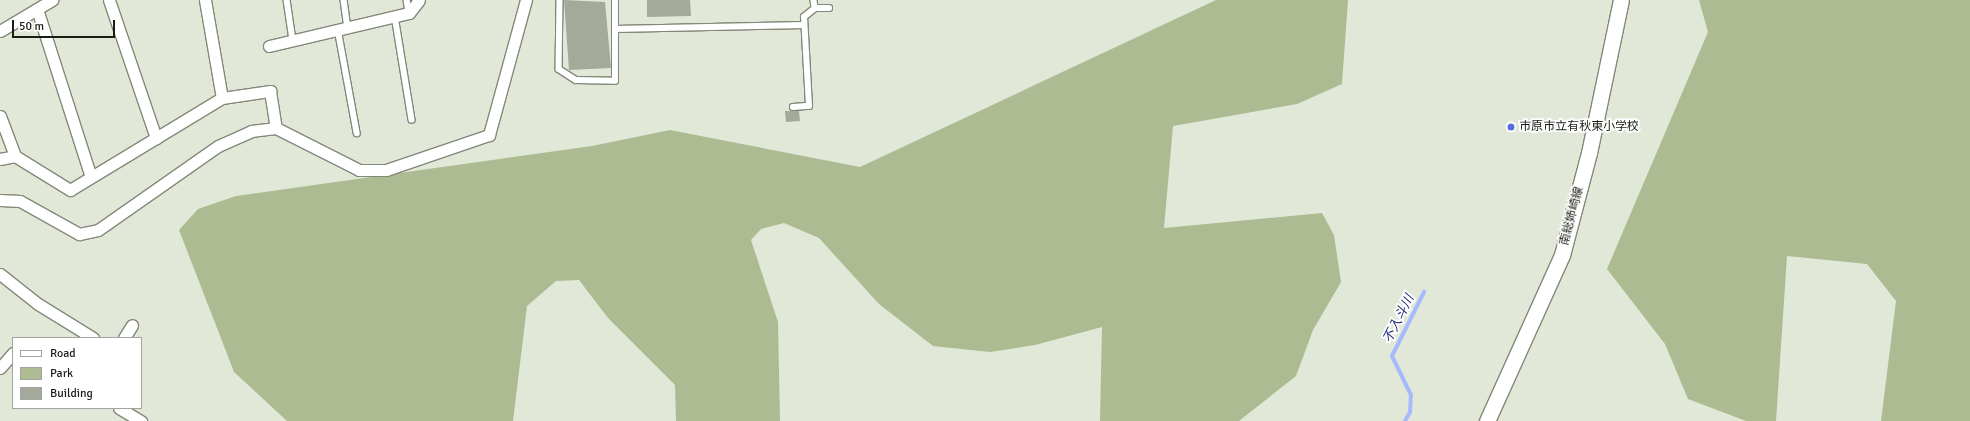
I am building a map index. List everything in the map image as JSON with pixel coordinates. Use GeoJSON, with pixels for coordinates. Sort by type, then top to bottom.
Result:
{"type":"FeatureCollection","features":[{"type":"Feature","properties":{"kind":"main road","name":"南総姉崎線"},"geometry":{"type":"LineString","coordinates":[[1487,421],[1562,255],[1589,153],[1622,0]]}},
{"type":"Feature","properties":{"kind":"street"},"geometry":{"type":"LineString","coordinates":[[0,31],[52,0]]}},
{"type":"Feature","properties":{"kind":"street"},"geometry":{"type":"LineString","coordinates":[[109,0],[156,138]]}},
{"type":"Feature","properties":{"kind":"street"},"geometry":{"type":"LineString","coordinates":[[205,0],[222,98]]}},
{"type":"Feature","properties":{"kind":"street"},"geometry":{"type":"LineString","coordinates":[[269,46],[409,13],[419,0]]}},
{"type":"Feature","properties":{"kind":"street"},"geometry":{"type":"LineString","coordinates":[[0,200],[20,201],[79,234],[98,230],[218,146],[251,131],[276,128],[359,170],[386,170],[489,135],[526,0]]}},
{"type":"Feature","properties":{"kind":"street"},"geometry":{"type":"LineString","coordinates":[[37,9],[91,177]]}},
{"type":"Feature","properties":{"kind":"street"},"geometry":{"type":"LineString","coordinates":[[0,116],[15,156],[70,190],[222,98],[270,91],[276,128]]}},
{"type":"Feature","properties":{"kind":"street"},"geometry":{"type":"LineString","coordinates":[[0,159],[15,156]]}},
{"type":"Feature","properties":{"kind":"street"},"geometry":{"type":"LineString","coordinates":[[0,274],[38,304],[91,337]]}},
{"type":"Feature","properties":{"kind":"street"},"geometry":{"type":"LineString","coordinates":[[125,337],[132,325]]}},
{"type":"Feature","properties":{"kind":"street"},"geometry":{"type":"LineString","coordinates":[[0,368],[12,354]]}},
{"type":"Feature","properties":{"kind":"street"},"geometry":{"type":"LineString","coordinates":[[122,409],[141,421]]}},
{"type":"Feature","properties":{"kind":"lane"},"geometry":{"type":"LineString","coordinates":[[286,0],[293,40]]}},
{"type":"Feature","properties":{"kind":"lane"},"geometry":{"type":"LineString","coordinates":[[344,0],[343,28],[357,133]]}},
{"type":"Feature","properties":{"kind":"lane"},"geometry":{"type":"LineString","coordinates":[[407,0],[409,13]]}},
{"type":"Feature","properties":{"kind":"lane"},"geometry":{"type":"LineString","coordinates":[[560,0],[559,69],[576,80],[615,81],[615,0]]}},
{"type":"Feature","properties":{"kind":"lane"},"geometry":{"type":"LineString","coordinates":[[814,0],[815,8]]}},
{"type":"Feature","properties":{"kind":"lane"},"geometry":{"type":"LineString","coordinates":[[793,107],[808,106],[804,17],[815,8],[830,8]]}},
{"type":"Feature","properties":{"kind":"lane"},"geometry":{"type":"LineString","coordinates":[[395,16],[412,120]]}},
{"type":"Feature","properties":{"kind":"lane"},"geometry":{"type":"LineString","coordinates":[[615,29],[804,25]]}},
{"type":"Feature","properties":{"kind":"green space"},"geometry":{"type":"Polygon","coordinates":[[[1216,0],[1348,0],[1342,84],[1297,104],[1173,126],[1164,228],[1322,213],[1334,235],[1341,282],[1313,330],[1296,376],[1239,421],[1100,421],[1102,327],[1035,345],[990,352],[933,346],[879,304],[819,238],[784,223],[761,229],[751,240],[778,322],[780,421],[676,421],[675,385],[608,318],[579,280],[556,281],[527,306],[513,421],[287,421],[234,372],[179,230],[198,209],[236,196],[592,146],[670,130],[860,167],[1216,0]]]}},
{"type":"Feature","properties":{"kind":"green space"},"geometry":{"type":"Polygon","coordinates":[[[1699,0],[1970,0],[1970,421],[1881,421],[1896,301],[1867,264],[1787,256],[1776,421],[1746,421],[1688,399],[1665,344],[1607,269],[1708,32],[1699,0]]]}},
{"type":"Feature","properties":{"kind":"building"},"geometry":{"type":"Polygon","coordinates":[[[564,0],[605,2],[611,68],[569,70],[564,0]]]}},
{"type":"Feature","properties":{"kind":"building"},"geometry":{"type":"Polygon","coordinates":[[[647,0],[690,0],[691,16],[647,17],[647,0]]]}},
{"type":"Feature","properties":{"kind":"building"},"geometry":{"type":"Polygon","coordinates":[[[785,111],[799,111],[800,121],[786,122],[785,111]]]}},
{"type":"Feature","properties":{"kind":"waterway","name":"不入斗川"},"geometry":{"type":"LineString","coordinates":[[1405,421],[1410,412],[1411,395],[1392,356],[1424,292]]}},
{"type":"Feature","properties":{"kind":"place","name":"市原市立有秋東小学校"},"geometry":{"type":"Point","coordinates":[1511,127]}}]}
